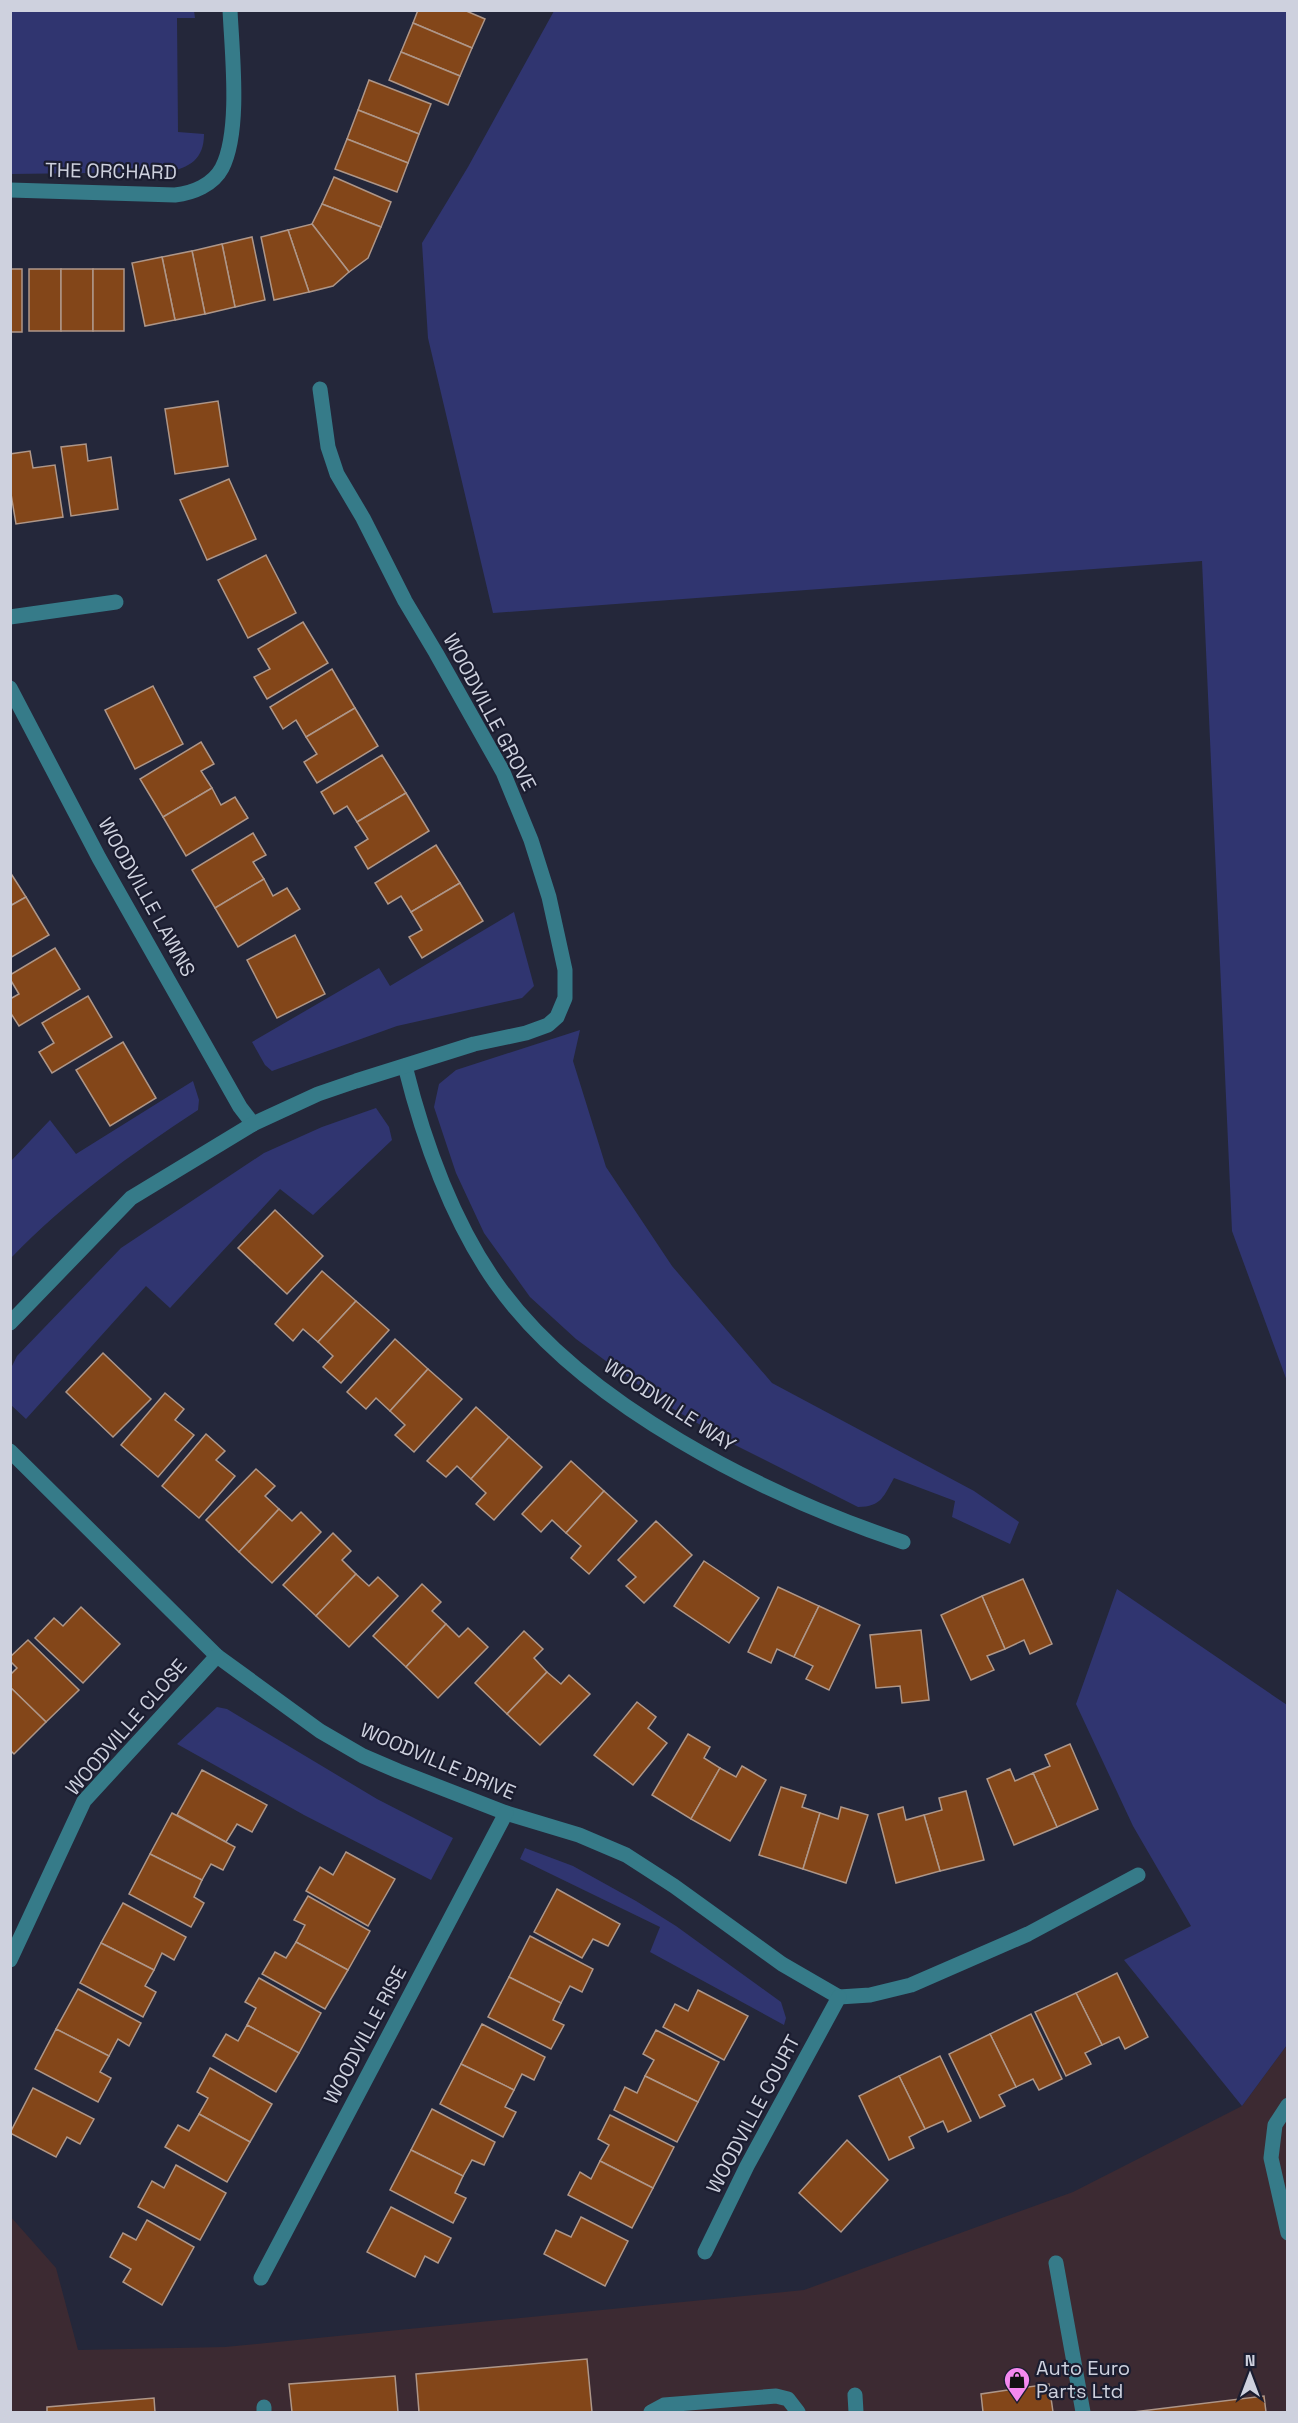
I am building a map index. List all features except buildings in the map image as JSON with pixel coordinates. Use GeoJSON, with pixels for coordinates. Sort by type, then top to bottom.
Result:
{"type":"FeatureCollection","features":[{"type":"Feature","properties":{"kind":"street","name":"THE ORCHARD"},"geometry":{"type":"LineString","coordinates":[[10,190],[175,195],[195,192],[208,182],[221,170],[229,149],[234,115],[230,10]]}},
{"type":"Feature","properties":{"kind":"street","name":"WOODVILLE GROVE"},"geometry":{"type":"LineString","coordinates":[[10,1323],[130,1198],[253,1124],[318,1094],[474,1044],[526,1033],[548,1025],[556,1017],[565,998],[565,970],[549,897],[535,851],[507,782],[405,601],[363,518],[337,474],[328,447],[320,389]]}},
{"type":"Feature","properties":{"kind":"street"},"geometry":{"type":"LineString","coordinates":[[10,617],[116,602]]}},
{"type":"Feature","properties":{"kind":"street","name":"WOODVILLE LAWNS"},"geometry":{"type":"LineString","coordinates":[[10,688],[99,858],[240,1107],[253,1124]]}},
{"type":"Feature","properties":{"kind":"street","name":"WOODVILLE WAY"},"geometry":{"type":"LineString","coordinates":[[405,1066],[427,1141],[461,1224],[495,1281],[513,1305],[540,1334],[587,1377],[652,1423],[699,1451],[792,1500],[844,1523],[903,1542]]}},
{"type":"Feature","properties":{"kind":"street","name":"WOODVILLE DRIVE"},"geometry":{"type":"LineString","coordinates":[[10,1451],[217,1656],[320,1731],[363,1756],[506,1813],[579,1835],[626,1855],[674,1886],[782,1964],[839,1997]]}},
{"type":"Feature","properties":{"kind":"street","name":"WOODVILLE CLOSE"},"geometry":{"type":"LineString","coordinates":[[10,1960],[84,1801],[217,1656]]}},
{"type":"Feature","properties":{"kind":"street","name":"WOODVILLE RISE"},"geometry":{"type":"LineString","coordinates":[[261,2278],[506,1813]]}},
{"type":"Feature","properties":{"kind":"street"},"geometry":{"type":"LineString","coordinates":[[839,1997],[870,1995],[911,1985],[1028,1934],[1138,1875]]}},
{"type":"Feature","properties":{"kind":"street","name":"WOODVILLE COURT"},"geometry":{"type":"LineString","coordinates":[[705,2252],[747,2166],[839,1997]]}},
{"type":"Feature","properties":{"kind":"street"},"geometry":{"type":"LineString","coordinates":[[1287,2105],[1275,2125],[1271,2158],[1287,2234]]}},
{"type":"Feature","properties":{"kind":"street"},"geometry":{"type":"LineString","coordinates":[[1056,2263],[1083,2412]]}},
{"type":"Feature","properties":{"kind":"street"},"geometry":{"type":"LineString","coordinates":[[855,2395],[856,2412]]}},
{"type":"Feature","properties":{"kind":"street"},"geometry":{"type":"LineString","coordinates":[[651,2412],[664,2405],[776,2396],[788,2399],[798,2412]]}},
{"type":"Feature","properties":{"kind":"shaded area"},"geometry":{"type":"Polygon","coordinates":[[[10,11],[194,11],[195,18],[177,18],[178,132],[204,134],[198,156],[189,165],[166,172],[11,174],[10,11]]]}},
{"type":"Feature","properties":{"kind":"shaded area"},"geometry":{"type":"Polygon","coordinates":[[[554,11],[1287,11],[1287,1381],[1232,1231],[1202,561],[493,613],[428,338],[422,243],[468,167],[554,11]]]}},
{"type":"Feature","properties":{"kind":"shaded area"},"geometry":{"type":"Polygon","coordinates":[[[514,912],[534,986],[522,998],[397,1026],[272,1071],[265,1065],[252,1042],[379,968],[390,986],[514,912]]]}},
{"type":"Feature","properties":{"kind":"shaded area"},"geometry":{"type":"Polygon","coordinates":[[[580,1030],[573,1061],[606,1167],[672,1266],[772,1383],[974,1491],[1019,1522],[1010,1544],[952,1517],[955,1501],[894,1478],[881,1499],[872,1505],[858,1507],[733,1444],[663,1403],[576,1339],[530,1297],[484,1233],[456,1173],[434,1107],[439,1084],[456,1070],[580,1030]]]}},
{"type":"Feature","properties":{"kind":"shaded area"},"geometry":{"type":"Polygon","coordinates":[[[193,1081],[199,1100],[198,1110],[77,1197],[11,1258],[11,1161],[50,1120],[76,1154],[193,1081]]]}},
{"type":"Feature","properties":{"kind":"shaded area"},"geometry":{"type":"Polygon","coordinates":[[[376,1108],[389,1127],[392,1140],[313,1215],[280,1189],[170,1308],[146,1286],[26,1419],[11,1405],[11,1368],[17,1356],[121,1248],[264,1153],[322,1127],[376,1108]]]}},
{"type":"Feature","properties":{"kind":"shaded area"},"geometry":{"type":"Polygon","coordinates":[[[1117,1589],[1287,1705],[1287,2045],[1242,2106],[1124,1960],[1191,1926],[1133,1826],[1076,1704],[1117,1589]]]}},
{"type":"Feature","properties":{"kind":"shaded area"},"geometry":{"type":"Polygon","coordinates":[[[217,1707],[227,1709],[377,1799],[453,1838],[431,1880],[304,1815],[177,1744],[217,1707]]]}},
{"type":"Feature","properties":{"kind":"shaded area"},"geometry":{"type":"Polygon","coordinates":[[[525,1848],[573,1866],[676,1926],[781,2002],[786,2018],[784,2025],[650,1952],[660,1927],[520,1859],[525,1848]]]}},
{"type":"Feature","properties":{"kind":"shaded area"},"geometry":{"type":"Polygon","coordinates":[[[1287,2045],[1287,2412],[11,2412],[10,2216],[56,2268],[78,2350],[225,2347],[804,2290],[1073,2192],[1242,2106],[1287,2045]]]}},
{"type":"Feature","properties":{"kind":"place","name":"Auto Euro Parts Ltd"},"geometry":{"type":"Point","coordinates":[1017,2403]}}]}
